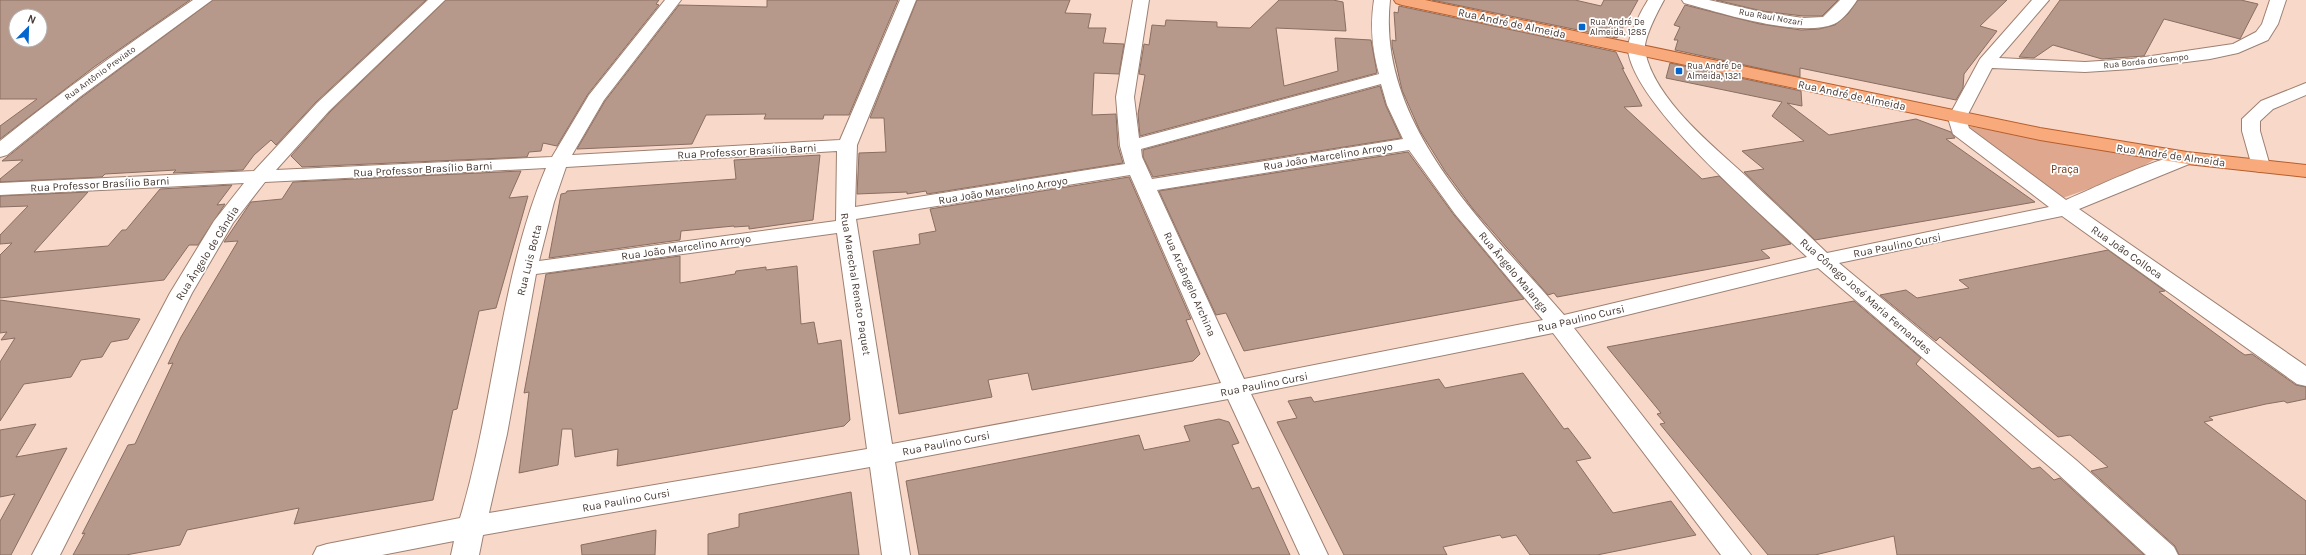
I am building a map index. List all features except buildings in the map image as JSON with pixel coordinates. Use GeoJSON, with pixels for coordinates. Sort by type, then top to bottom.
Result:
{"type":"FeatureCollection","features":[{"type":"Feature","properties":{"kind":"main road","name":"Rua André de Almeida"},"geometry":{"type":"LineString","coordinates":[[1402,0],[1636,48],[1957,118],[2071,140],[2187,158],[2305,171]]}},
{"type":"Feature","properties":{"kind":"street","name":"Rua Antônio Previato"},"geometry":{"type":"LineString","coordinates":[[0,151],[35,121],[112,64],[204,0]]}},
{"type":"Feature","properties":{"kind":"street","name":"Rua Ângelo de Cândia"},"geometry":{"type":"LineString","coordinates":[[46,555],[181,292],[224,222],[259,177],[323,107],[437,0]]}},
{"type":"Feature","properties":{"kind":"street","name":"Rua Luis Botta"},"geometry":{"type":"LineString","coordinates":[[465,555],[470,527],[489,462],[517,307],[546,192],[559,162],[581,121],[611,77],[673,0]]}},
{"type":"Feature","properties":{"kind":"street","name":"Rua Marechal Renato Paquet"},"geometry":{"type":"LineString","coordinates":[[896,555],[880,456],[867,354],[845,220],[847,145],[908,0]]}},
{"type":"Feature","properties":{"kind":"street","name":"Rua Arcângelo Archina"},"geometry":{"type":"LineString","coordinates":[[1141,0],[1125,97],[1130,146],[1142,177],[1236,389],[1314,555]]}},
{"type":"Feature","properties":{"kind":"street","name":"Rua Ângelo Malanga"},"geometry":{"type":"LineString","coordinates":[[1382,0],[1379,24],[1381,50],[1396,105],[1414,143],[1462,210],[1559,324],[1737,555]]}},
{"type":"Feature","properties":{"kind":"street"},"geometry":{"type":"LineString","coordinates":[[1636,48],[1647,15],[1656,0]]}},
{"type":"Feature","properties":{"kind":"street","name":"Rua Raul Nozari"},"geometry":{"type":"LineString","coordinates":[[1690,0],[1798,23],[1817,23],[1829,20],[1849,0]]}},
{"type":"Feature","properties":{"kind":"street"},"geometry":{"type":"LineString","coordinates":[[1957,118],[1986,63],[2041,0]]}},
{"type":"Feature","properties":{"kind":"street","name":"Rua Borda do Campo"},"geometry":{"type":"LineString","coordinates":[[1986,63],[2085,67],[2131,64],[2210,54],[2238,48],[2262,36],[2270,24],[2278,0]]}},
{"type":"Feature","properties":{"kind":"street","name":"Rua Cônego José Maria Fernandes"},"geometry":{"type":"LineString","coordinates":[[1636,48],[1642,70],[1655,92],[1670,112],[1702,146],[1822,260],[2061,462],[2164,555]]}},
{"type":"Feature","properties":{"kind":"street"},"geometry":{"type":"LineString","coordinates":[[1130,146],[1388,76]]}},
{"type":"Feature","properties":{"kind":"street"},"geometry":{"type":"LineString","coordinates":[[2260,166],[2251,131],[2251,119],[2267,105],[2306,88]]}},
{"type":"Feature","properties":{"kind":"street","name":"Rua João Colloca"},"geometry":{"type":"LineString","coordinates":[[1957,118],[1960,130],[2064,208],[2306,378]]}},
{"type":"Feature","properties":{"kind":"street","name":"Rua João Marcelino Arroyo"},"geometry":{"type":"LineString","coordinates":[[526,269],[845,220],[1142,177],[1414,143]]}},
{"type":"Feature","properties":{"kind":"street","name":"Rua Professor Brasílio Barni"},"geometry":{"type":"LineString","coordinates":[[0,189],[559,162],[847,145]]}},
{"type":"Feature","properties":{"kind":"street","name":"Rua Paulino Cursi"},"geometry":{"type":"LineString","coordinates":[[327,555],[470,527],[880,456],[1236,389],[1559,324],[1822,260],[2052,213],[2187,158]]}},
{"type":"Feature","properties":{"kind":"green space","name":"Praça"},"geometry":{"type":"Polygon","coordinates":[[[1968,126],[2155,159],[2130,174],[2060,199],[1996,151],[1968,126]]]}},
{"type":"Feature","properties":{"kind":"place","name":"Rua André De Almeida, 1285"},"geometry":{"type":"Point","coordinates":[1582,27]}},
{"type":"Feature","properties":{"kind":"place","name":"Rua André De Almeida, 1321"},"geometry":{"type":"Point","coordinates":[1679,71]}}]}
